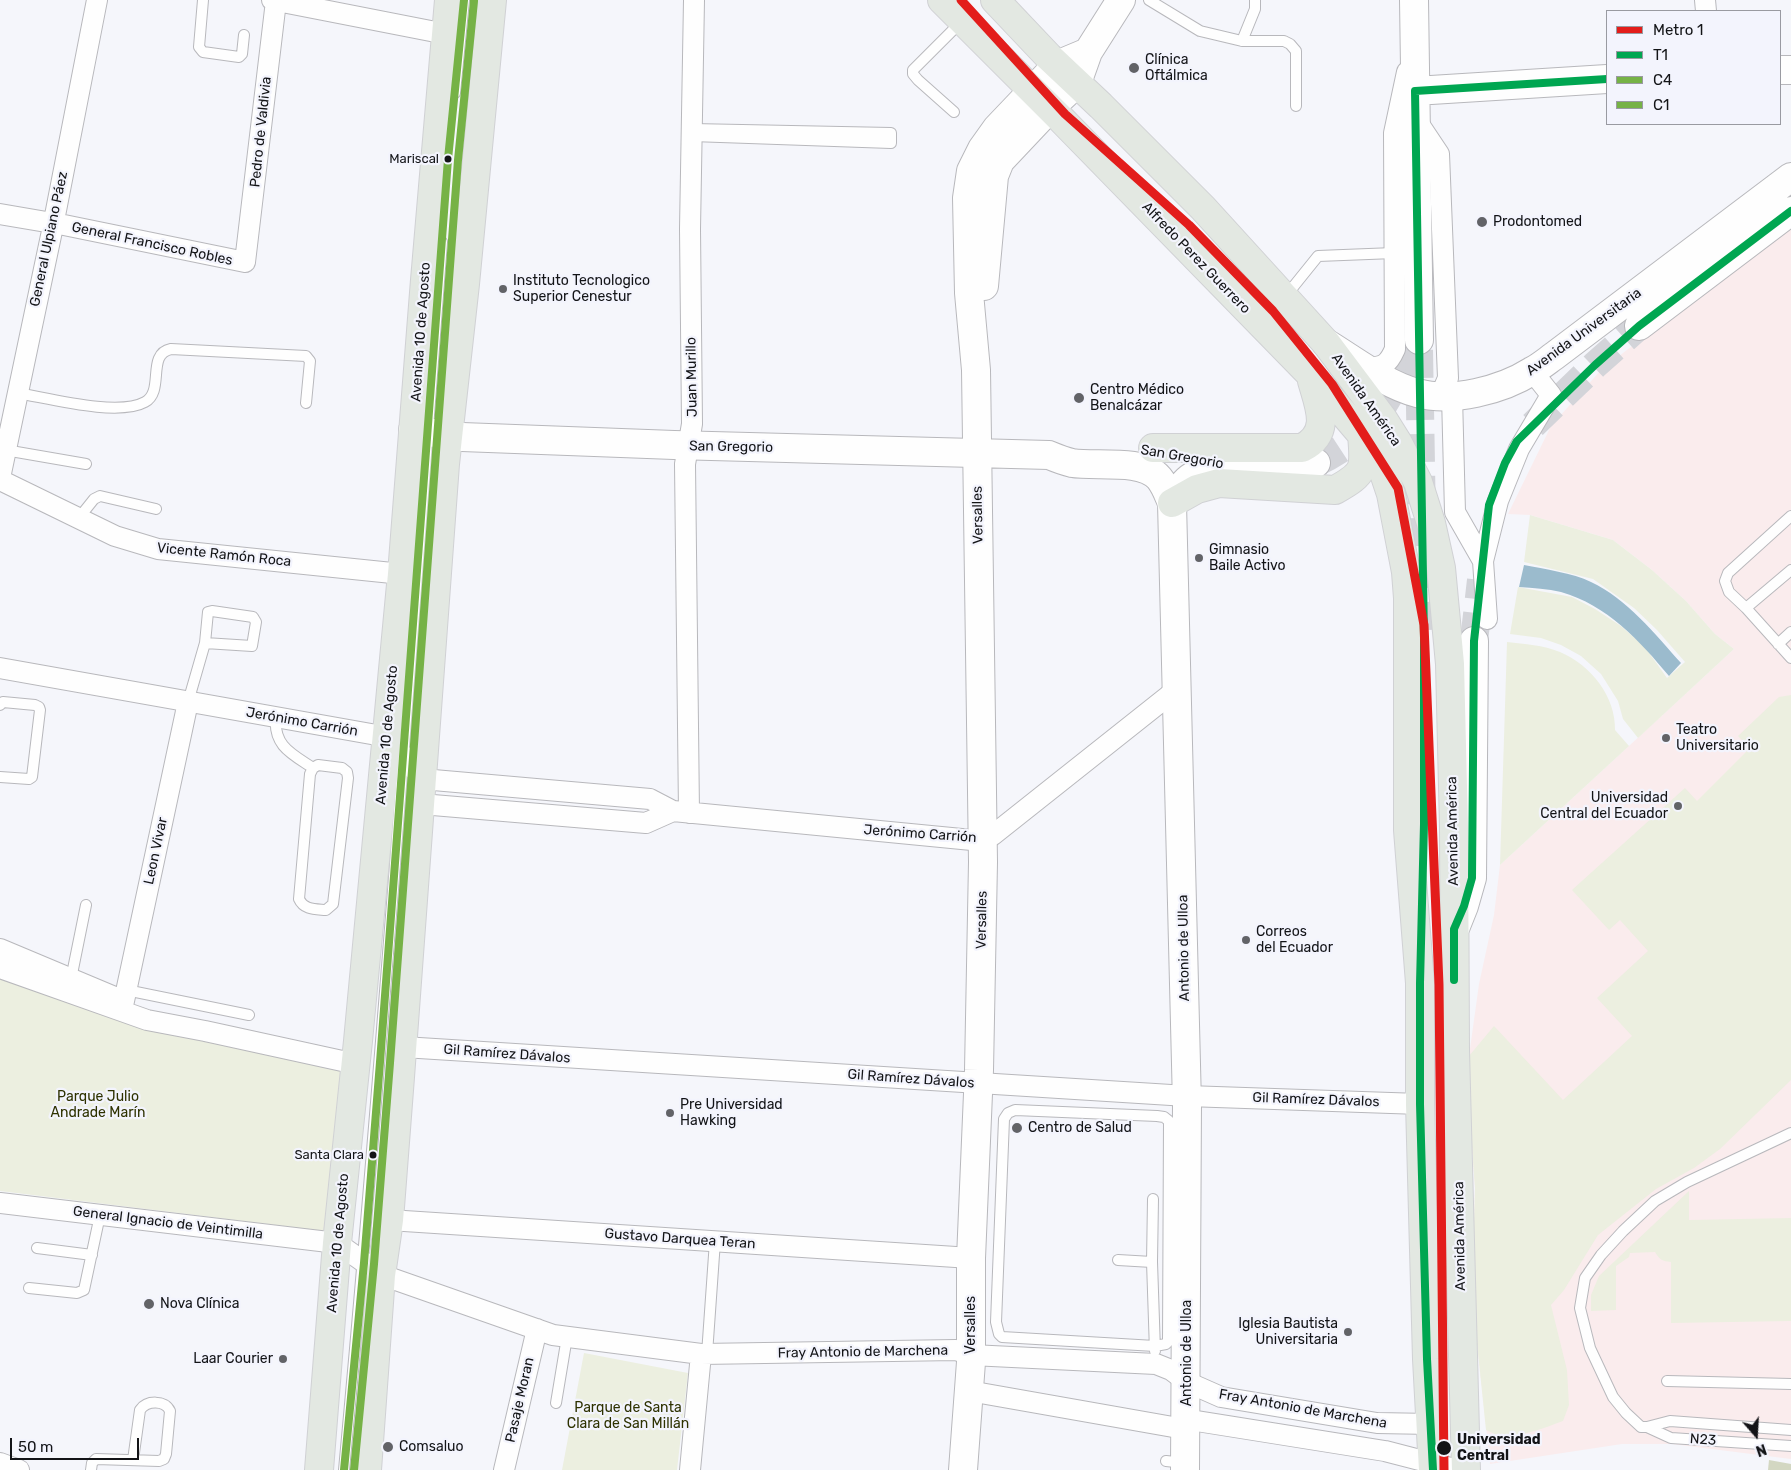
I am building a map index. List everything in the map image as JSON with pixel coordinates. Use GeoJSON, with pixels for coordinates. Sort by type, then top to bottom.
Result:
{"type":"FeatureCollection","features":[{"type":"Feature","properties":{"kind":"main road","name":"Avenida 10 de Agosto"},"geometry":{"type":"LineString","coordinates":[[367,1470],[373,1269],[389,1220],[422,792],[430,433],[446,34],[449,0]]}},
{"type":"Feature","properties":{"kind":"main road","name":"Avenida 10 de Agosto"},"geometry":{"type":"LineString","coordinates":[[319,1470],[337,1243],[356,1064],[396,746],[402,574],[430,433],[465,284],[492,0]]}},
{"type":"Feature","properties":{"kind":"main road","name":"Alfredo Perez Guerrero"},"geometry":{"type":"LineString","coordinates":[[942,0],[1310,374],[1362,435]]}},
{"type":"Feature","properties":{"kind":"main road"},"geometry":{"type":"LineString","coordinates":[[995,0],[1057,65],[1203,208],[1326,343]]}},
{"type":"Feature","properties":{"kind":"main road","name":"Avenida América"},"geometry":{"type":"LineString","coordinates":[[1326,343],[1383,419],[1418,482],[1439,557],[1444,596],[1450,664],[1454,828],[1455,1050],[1466,1470]]}},
{"type":"Feature","properties":{"kind":"main road"},"geometry":{"type":"LineString","coordinates":[[1153,448],[1302,448],[1309,445],[1316,438],[1322,425],[1320,408],[1310,374]]}},
{"type":"Feature","properties":{"kind":"main road"},"geometry":{"type":"LineString","coordinates":[[1172,503],[1197,489],[1219,483],[1335,490],[1352,481],[1362,467],[1364,458],[1362,435]]}},
{"type":"Feature","properties":{"kind":"main road","name":"Avenida América"},"geometry":{"type":"LineString","coordinates":[[1362,435],[1380,462],[1386,477],[1406,572],[1409,649],[1408,830],[1420,983],[1420,1104],[1430,1424],[1441,1468]]}},
{"type":"Feature","properties":{"kind":"main road"},"geometry":{"type":"LineString","coordinates":[[1420,983],[1424,824],[1424,638]]}},
{"type":"Feature","properties":{"kind":"street","name":"General Ulpiano Páez"},"geometry":{"type":"LineString","coordinates":[[0,479],[97,0]]}},
{"type":"Feature","properties":{"kind":"street"},"geometry":{"type":"LineString","coordinates":[[274,0],[446,34]]}},
{"type":"Feature","properties":{"kind":"street","name":"Pedro de Valdivia"},"geometry":{"type":"LineString","coordinates":[[245,262],[274,0]]}},
{"type":"Feature","properties":{"kind":"street","name":"Juan Murillo"},"geometry":{"type":"LineString","coordinates":[[681,812],[685,474],[692,424],[690,229],[694,0]]}},
{"type":"Feature","properties":{"kind":"street","name":"Versalles"},"geometry":{"type":"LineString","coordinates":[[963,1470],[971,1355],[971,1258],[978,1083],[983,839],[976,370],[969,294],[967,198],[971,170],[982,149],[997,128],[1041,99],[1077,83],[1088,52],[1121,0]]}},
{"type":"Feature","properties":{"kind":"street","name":"Avenida América"},"geometry":{"type":"LineString","coordinates":[[1414,0],[1418,340]]}},
{"type":"Feature","properties":{"kind":"street","name":"Avenida América"},"geometry":{"type":"LineString","coordinates":[[1365,366],[1383,366],[1395,349],[1394,133],[1414,41]]}},
{"type":"Feature","properties":{"kind":"street","name":"Versalles"},"geometry":{"type":"LineString","coordinates":[[1041,99],[1057,65],[1088,52]]}},
{"type":"Feature","properties":{"kind":"street"},"geometry":{"type":"LineString","coordinates":[[1414,91],[1606,79]]}},
{"type":"Feature","properties":{"kind":"street"},"geometry":{"type":"LineString","coordinates":[[1415,118],[1439,154],[1448,378],[1446,396],[1455,512],[1483,561]]}},
{"type":"Feature","properties":{"kind":"street","name":"Avenida Universitaria"},"geometry":{"type":"LineString","coordinates":[[1326,343],[1402,388],[1418,394],[1446,396],[1478,392],[1503,384],[1532,371],[1791,177]]}},
{"type":"Feature","properties":{"kind":"street","name":"Avenida Universitaria"},"geometry":{"type":"LineString","coordinates":[[1639,326],[1791,210]]}},
{"type":"Feature","properties":{"kind":"street","name":"General Francisco Robles"},"geometry":{"type":"LineString","coordinates":[[0,214],[245,262]]}},
{"type":"Feature","properties":{"kind":"street"},"geometry":{"type":"LineString","coordinates":[[1454,929],[1464,906],[1472,878],[1483,561],[1498,501],[1519,449],[1551,394],[1532,371]]}},
{"type":"Feature","properties":{"kind":"street","name":"San Gregorio"},"geometry":{"type":"LineString","coordinates":[[430,433],[688,446],[1049,455],[1071,463],[1131,466],[1146,470],[1159,478],[1172,503]]}},
{"type":"Feature","properties":{"kind":"street","name":"San Gregorio"},"geometry":{"type":"LineString","coordinates":[[1049,455],[1068,446],[1153,448],[1232,466],[1292,469],[1316,464]]}},
{"type":"Feature","properties":{"kind":"street"},"geometry":{"type":"LineString","coordinates":[[1172,503],[1182,484],[1194,473],[1232,466]]}},
{"type":"Feature","properties":{"kind":"street","name":"Vicente Ramón Roca"},"geometry":{"type":"LineString","coordinates":[[0,479],[115,536],[158,550],[402,574]]}},
{"type":"Feature","properties":{"kind":"street","name":"Antonio de Ulloa"},"geometry":{"type":"LineString","coordinates":[[1172,503],[1187,1096],[1187,1382],[1186,1424],[1179,1465]]}},
{"type":"Feature","properties":{"kind":"street","name":"Jerónimo Carrión"},"geometry":{"type":"LineString","coordinates":[[0,668],[276,717],[396,746]]}},
{"type":"Feature","properties":{"kind":"street","name":"Jerónimo Carrión"},"geometry":{"type":"LineString","coordinates":[[422,792],[650,798],[681,812],[972,840],[983,839],[993,835],[1177,689]]}},
{"type":"Feature","properties":{"kind":"street","name":"Leon Vivar"},"geometry":{"type":"LineString","coordinates":[[125,996],[188,702]]}},
{"type":"Feature","properties":{"kind":"street"},"geometry":{"type":"LineString","coordinates":[[396,746],[422,792]]}},
{"type":"Feature","properties":{"kind":"street"},"geometry":{"type":"LineString","coordinates":[[0,949],[71,979],[125,996]]}},
{"type":"Feature","properties":{"kind":"street"},"geometry":{"type":"LineString","coordinates":[[0,968],[147,1020],[356,1064]]}},
{"type":"Feature","properties":{"kind":"street","name":"Gil Ramírez Dávalos"},"geometry":{"type":"LineString","coordinates":[[403,1048],[1187,1096],[1420,1104]]}},
{"type":"Feature","properties":{"kind":"street","name":"General Ignacio de Veintimilla"},"geometry":{"type":"LineString","coordinates":[[0,1203],[337,1243]]}},
{"type":"Feature","properties":{"kind":"street","name":"Gustavo Darquea Teran"},"geometry":{"type":"LineString","coordinates":[[389,1220],[971,1258]]}},
{"type":"Feature","properties":{"kind":"street","name":"Fray Antonio de Marchena"},"geometry":{"type":"LineString","coordinates":[[337,1243],[373,1269],[553,1335],[704,1354],[956,1350],[971,1355],[1155,1355],[1187,1382],[1220,1397],[1377,1423],[1430,1424]]}},
{"type":"Feature","properties":{"kind":"street","name":"Pasaje Moran"},"geometry":{"type":"LineString","coordinates":[[504,1470],[537,1329]]}},
{"type":"Feature","properties":{"kind":"street"},"geometry":{"type":"LineString","coordinates":[[690,1470],[704,1354]]}},
{"type":"Feature","properties":{"kind":"street","name":"Fray Antonio de Marchena"},"geometry":{"type":"LineString","coordinates":[[969,1391],[1173,1427],[1197,1420],[1385,1451],[1441,1468]]}},
{"type":"Feature","properties":{"kind":"street"},"geometry":{"type":"LineString","coordinates":[[0,1463],[20,1470]]}},
{"type":"Feature","properties":{"kind":"lane"},"geometry":{"type":"LineString","coordinates":[[203,0],[199,47],[203,52],[239,57],[242,54],[244,35]]}},
{"type":"Feature","properties":{"kind":"lane"},"geometry":{"type":"LineString","coordinates":[[344,1470],[373,1269],[396,746],[430,433],[448,159],[464,0]]}},
{"type":"Feature","properties":{"kind":"lane"},"geometry":{"type":"LineString","coordinates":[[1149,0],[1200,31],[1242,41],[1284,41],[1290,44],[1296,51],[1296,106]]}},
{"type":"Feature","properties":{"kind":"lane"},"geometry":{"type":"LineString","coordinates":[[1242,41],[1255,8],[1255,0]]}},
{"type":"Feature","properties":{"kind":"lane"},"geometry":{"type":"LineString","coordinates":[[954,112],[918,80],[913,74],[913,70],[963,21]]}},
{"type":"Feature","properties":{"kind":"lane"},"geometry":{"type":"LineString","coordinates":[[692,132],[891,138]]}},
{"type":"Feature","properties":{"kind":"lane"},"geometry":{"type":"LineString","coordinates":[[1284,297],[1318,256],[1394,253]]}},
{"type":"Feature","properties":{"kind":"lane"},"geometry":{"type":"LineString","coordinates":[[17,393],[44,399],[118,409],[132,408],[147,401],[154,392],[159,356],[164,350],[171,349],[306,356],[310,361],[306,403]]}},
{"type":"Feature","properties":{"kind":"lane"},"geometry":{"type":"LineString","coordinates":[[6,450],[86,464]]}},
{"type":"Feature","properties":{"kind":"lane"},"geometry":{"type":"LineString","coordinates":[[78,519],[94,499],[100,496],[156,509]]}},
{"type":"Feature","properties":{"kind":"lane"},"geometry":{"type":"LineString","coordinates":[[1791,516],[1728,574],[1725,581],[1730,592],[1791,658]]}},
{"type":"Feature","properties":{"kind":"lane"},"geometry":{"type":"LineString","coordinates":[[1746,608],[1791,570]]}},
{"type":"Feature","properties":{"kind":"lane"},"geometry":{"type":"LineString","coordinates":[[188,702],[205,642],[208,612],[253,616],[255,619],[252,646],[205,642]]}},
{"type":"Feature","properties":{"kind":"lane"},"geometry":{"type":"LineString","coordinates":[[1778,644],[1791,632]]}},
{"type":"Feature","properties":{"kind":"lane"},"geometry":{"type":"LineString","coordinates":[[0,705],[3,702],[35,705],[40,710],[32,778],[29,780],[0,776]]}},
{"type":"Feature","properties":{"kind":"lane"},"geometry":{"type":"LineString","coordinates":[[276,717],[275,727],[281,744],[290,753],[313,768]]}},
{"type":"Feature","properties":{"kind":"lane"},"geometry":{"type":"LineString","coordinates":[[318,765],[342,768],[348,778],[333,904],[326,910],[305,907],[301,905],[299,899],[310,774],[313,768],[318,765]]}},
{"type":"Feature","properties":{"kind":"lane"},"geometry":{"type":"LineString","coordinates":[[71,979],[86,905]]}},
{"type":"Feature","properties":{"kind":"lane"},"geometry":{"type":"LineString","coordinates":[[125,996],[249,1015]]}},
{"type":"Feature","properties":{"kind":"lane"},"geometry":{"type":"LineString","coordinates":[[1015,1110],[1157,1116],[1164,1117],[1170,1121],[1168,1342],[1155,1355],[1002,1337],[999,1334],[996,1322],[1004,1118],[1008,1113],[1015,1110]]}},
{"type":"Feature","properties":{"kind":"lane","name":"N23"},"geometry":{"type":"LineString","coordinates":[[1791,1133],[1687,1182],[1655,1201],[1601,1255],[1585,1278],[1580,1308],[1590,1348],[1612,1397],[1641,1427],[1670,1421],[1791,1430]]}},
{"type":"Feature","properties":{"kind":"lane"},"geometry":{"type":"LineString","coordinates":[[1153,1199],[1152,1262],[1155,1355]]}},
{"type":"Feature","properties":{"kind":"lane"},"geometry":{"type":"LineString","coordinates":[[29,1288],[77,1293],[84,1290],[100,1215]]}},
{"type":"Feature","properties":{"kind":"lane"},"geometry":{"type":"LineString","coordinates":[[704,1354],[715,1241]]}},
{"type":"Feature","properties":{"kind":"lane"},"geometry":{"type":"LineString","coordinates":[[37,1248],[92,1255]]}},
{"type":"Feature","properties":{"kind":"lane"},"geometry":{"type":"LineString","coordinates":[[1118,1260],[1152,1262]]}},
{"type":"Feature","properties":{"kind":"lane"},"geometry":{"type":"LineString","coordinates":[[556,1404],[567,1337]]}},
{"type":"Feature","properties":{"kind":"lane"},"geometry":{"type":"LineString","coordinates":[[1667,1381],[1791,1384]]}},
{"type":"Feature","properties":{"kind":"lane"},"geometry":{"type":"LineString","coordinates":[[91,1470],[92,1463],[96,1459],[159,1461],[164,1459],[170,1411],[164,1403],[147,1403],[140,1410],[134,1460]]}},
{"type":"Feature","properties":{"kind":"lane","name":"N23"},"geometry":{"type":"LineString","coordinates":[[1647,1427],[1671,1438],[1791,1446]]}},
{"type":"Feature","properties":{"kind":"shaded area","name":"Universidad Central del Ecuador"},"geometry":{"type":"Polygon","coordinates":[[[1791,223],[1791,1459],[1672,1444],[1622,1444],[1490,1464],[1472,1295],[1475,1188],[1469,1056],[1479,984],[1494,915],[1500,865],[1734,649],[1715,634],[1686,601],[1652,570],[1613,540],[1530,515],[1508,514],[1551,426],[1601,370],[1791,223]]]}},
{"type":"Feature","properties":{"kind":"green space"},"geometry":{"type":"Polygon","coordinates":[[[1530,515],[1613,540],[1652,570],[1686,601],[1715,634],[1734,649],[1638,738],[1623,719],[1618,701],[1601,674],[1581,656],[1561,645],[1541,638],[1510,634],[1518,587],[1572,597],[1595,609],[1621,626],[1645,647],[1667,678],[1685,662],[1657,630],[1634,608],[1593,579],[1524,562],[1530,515]]]}},
{"type":"Feature","properties":{"kind":"green space"},"geometry":{"type":"Polygon","coordinates":[[[1507,642],[1534,645],[1554,650],[1582,665],[1600,684],[1606,694],[1614,718],[1615,730],[1629,746],[1500,865],[1507,642]]]}},
{"type":"Feature","properties":{"kind":"green space"},"geometry":{"type":"Polygon","coordinates":[[[1791,695],[1791,1080],[1720,1149],[1694,1168],[1656,1189],[1598,1235],[1564,1290],[1551,1305],[1567,1370],[1569,1405],[1563,1421],[1525,1434],[1501,1436],[1495,1434],[1486,1430],[1472,1295],[1475,1188],[1469,1056],[1494,1026],[1563,1100],[1632,1036],[1597,998],[1648,951],[1620,920],[1609,930],[1572,890],[1685,788],[1697,801],[1750,748],[1738,736],[1779,697],[1791,695]]]}},
{"type":"Feature","properties":{"kind":"green space","name":"Parque Julio Andrade Marín"},"geometry":{"type":"Polygon","coordinates":[[[0,978],[346,1067],[324,1231],[0,1191],[0,978]]]}},
{"type":"Feature","properties":{"kind":"green space"},"geometry":{"type":"Polygon","coordinates":[[[1689,1191],[1689,1220],[1791,1218],[1791,1321],[1671,1323],[1671,1262],[1661,1260],[1655,1252],[1630,1253],[1629,1257],[1616,1266],[1616,1310],[1591,1311],[1591,1295],[1599,1276],[1689,1191]]]}},
{"type":"Feature","properties":{"kind":"green space","name":"Parque de Santa Clara de San Millán"},"geometry":{"type":"Polygon","coordinates":[[[584,1353],[688,1373],[677,1470],[562,1470],[584,1353]]]}},
{"type":"Feature","properties":{"kind":"green space"},"geometry":{"type":"Polygon","coordinates":[[[1769,1460],[1791,1464],[1791,1470],[1768,1470],[1769,1460]]]}},
{"type":"Feature","properties":{"kind":"water"},"geometry":{"type":"Polygon","coordinates":[[[1524,565],[1576,576],[1604,589],[1640,618],[1681,663],[1669,676],[1634,637],[1608,615],[1593,606],[1561,592],[1519,587],[1524,565]]]}},
{"type":"Feature","properties":{"kind":"tunnel"},"geometry":{"type":"LineString","coordinates":[[1533,425],[1595,365],[1639,326]]}},
{"type":"Feature","properties":{"kind":"tunnel"},"geometry":{"type":"LineString","coordinates":[[1316,463],[1344,447],[1375,418],[1408,364],[1419,350],[1419,340]]}},
{"type":"Feature","properties":{"kind":"tunnel"},"geometry":{"type":"LineString","coordinates":[[1419,350],[1424,638]]}},
{"type":"Feature","properties":{"kind":"tunnel"},"geometry":{"type":"LineString","coordinates":[[1474,641],[1481,580]]}},
{"type":"Feature","properties":{"kind":"metro line","name":"1"},"geometry":{"type":"LineString","coordinates":[[961,0],[1065,114],[1189,225],[1273,311],[1332,384],[1398,488],[1424,625],[1439,985],[1444,1470]]}},
{"type":"Feature","properties":{"kind":"transit line","name":"C4"},"geometry":{"type":"LineString","coordinates":[[344,1470],[364,1263],[448,159],[464,0]]}},
{"type":"Feature","properties":{"kind":"transit line","name":"C1"},"geometry":{"type":"LineString","coordinates":[[354,1470],[374,1264],[458,160],[474,1]]}},
{"type":"Feature","properties":{"kind":"transit line","name":"T1"},"geometry":{"type":"LineString","coordinates":[[1433,1470],[1427,1359],[1420,1104],[1420,983],[1424,824],[1424,638],[1415,91],[1606,79]]}},
{"type":"Feature","properties":{"kind":"transit line","name":"T1"},"geometry":{"type":"LineString","coordinates":[[1454,980],[1454,929],[1464,906],[1472,878],[1474,641],[1489,505],[1505,463],[1517,441],[1595,365],[1639,326],[1791,211]]}},
{"type":"Feature","properties":{"kind":"place","name":"Clínica Oftálmica"},"geometry":{"type":"Point","coordinates":[1134,68]}},
{"type":"Feature","properties":{"kind":"place","name":"Mariscal"},"geometry":{"type":"Point","coordinates":[448,159]}},
{"type":"Feature","properties":{"kind":"place","name":"Prodontomed"},"geometry":{"type":"Point","coordinates":[1482,222]}},
{"type":"Feature","properties":{"kind":"place","name":"Instituto Tecnologico Superior Cenestur"},"geometry":{"type":"Point","coordinates":[503,289]}},
{"type":"Feature","properties":{"kind":"place","name":"Centro Médico Benalcázar"},"geometry":{"type":"Point","coordinates":[1079,398]}},
{"type":"Feature","properties":{"kind":"place","name":"Gimnasio Baile Activo"},"geometry":{"type":"Point","coordinates":[1199,558]}},
{"type":"Feature","properties":{"kind":"place","name":"Teatro Universitario"},"geometry":{"type":"Point","coordinates":[1666,738]}},
{"type":"Feature","properties":{"kind":"place","name":"Universidad Central del Ecuador"},"geometry":{"type":"Point","coordinates":[1678,806]}},
{"type":"Feature","properties":{"kind":"place","name":"Correos del Ecuador"},"geometry":{"type":"Point","coordinates":[1246,940]}},
{"type":"Feature","properties":{"kind":"place","name":"Pre Universidad Hawking"},"geometry":{"type":"Point","coordinates":[670,1113]}},
{"type":"Feature","properties":{"kind":"place","name":"Centro de Salud"},"geometry":{"type":"Point","coordinates":[1017,1128]}},
{"type":"Feature","properties":{"kind":"place","name":"Santa Clara"},"geometry":{"type":"Point","coordinates":[373,1155]}},
{"type":"Feature","properties":{"kind":"place","name":"Nova Clínica"},"geometry":{"type":"Point","coordinates":[149,1304]}},
{"type":"Feature","properties":{"kind":"place","name":"Iglesia Bautista Universitaria"},"geometry":{"type":"Point","coordinates":[1348,1332]}},
{"type":"Feature","properties":{"kind":"place","name":"Laar Courier"},"geometry":{"type":"Point","coordinates":[283,1359]}},
{"type":"Feature","properties":{"kind":"place","name":"Comsaluo"},"geometry":{"type":"Point","coordinates":[388,1447]}},
{"type":"Feature","properties":{"kind":"place","name":"Universidad Central"},"geometry":{"type":"Point","coordinates":[1444,1448]}}]}
